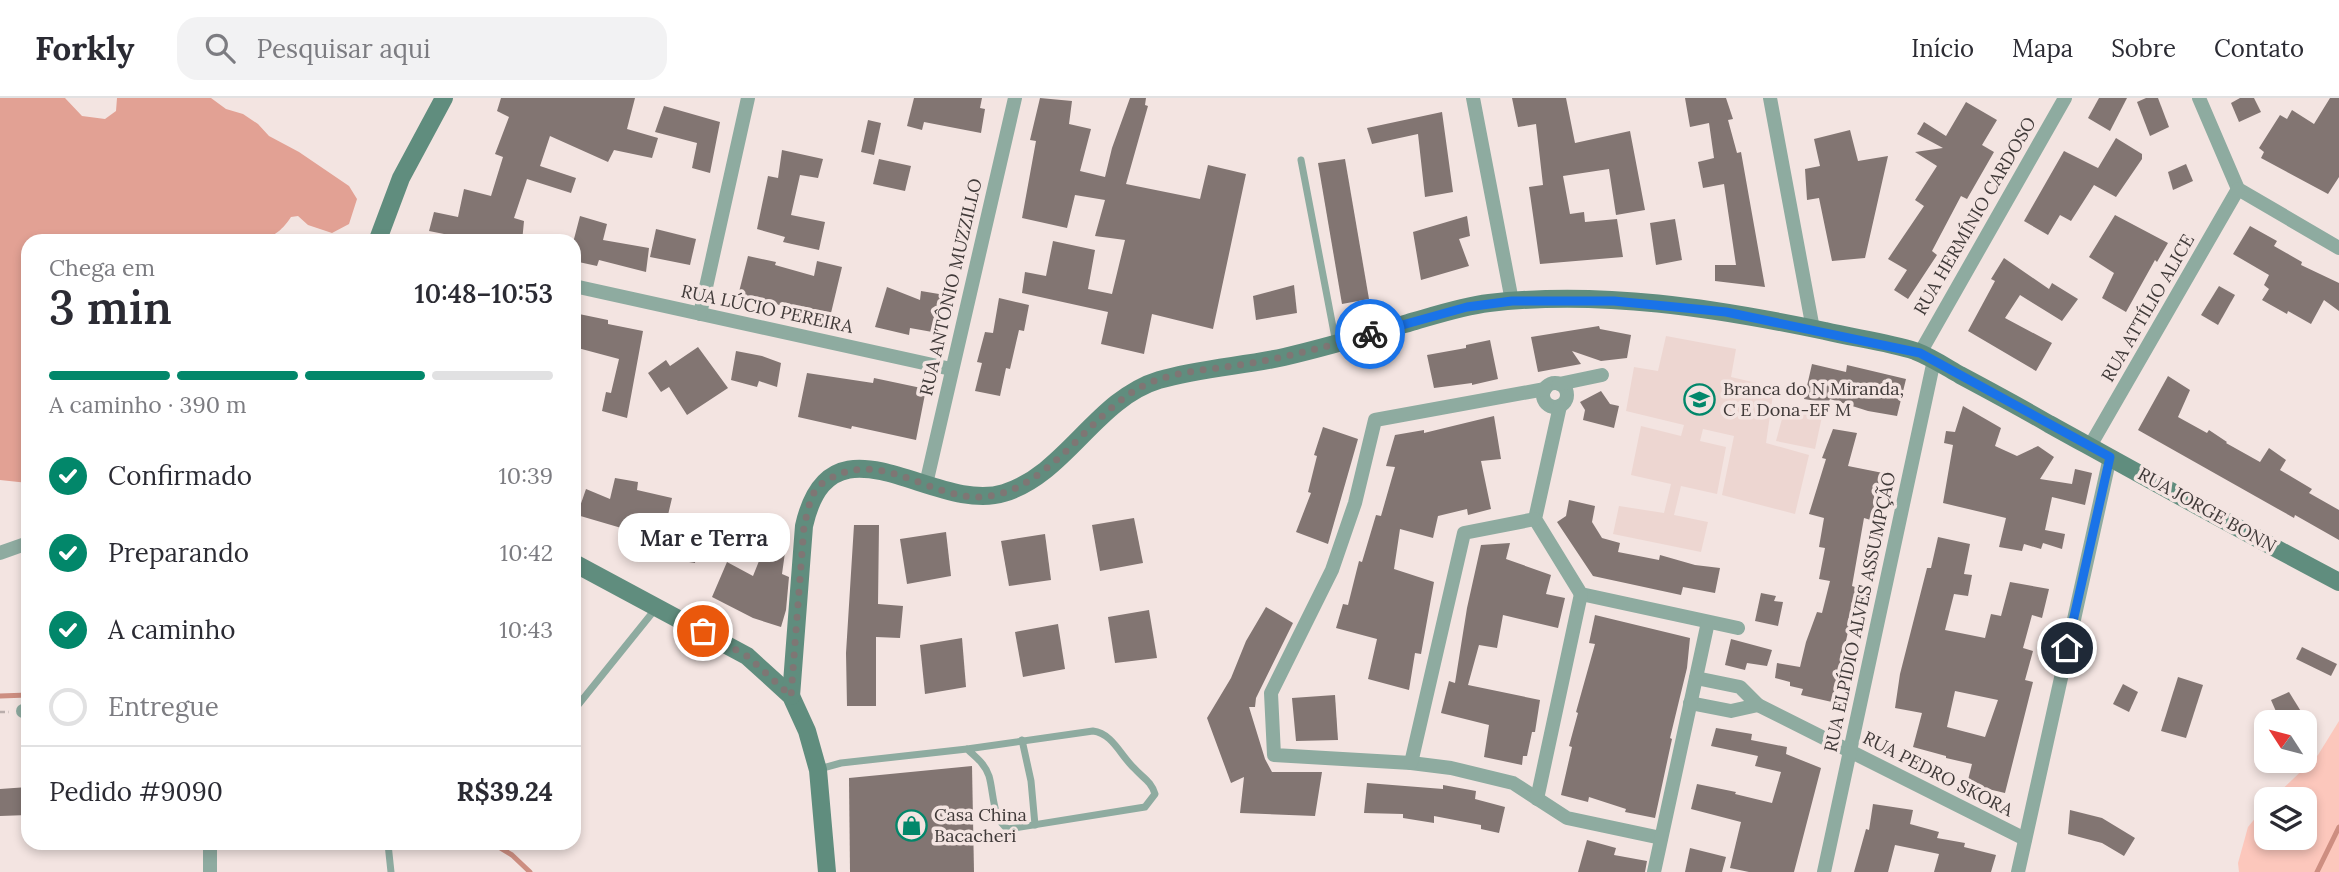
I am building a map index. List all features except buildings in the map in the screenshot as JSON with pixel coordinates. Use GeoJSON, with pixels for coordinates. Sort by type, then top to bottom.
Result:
{"type":"FeatureCollection","features":[{"type":"Feature","properties":{"kind":"street"},"geometry":{"type":"LineString","coordinates":[[380,234],[401,178],[444,98]]}},
{"type":"Feature","properties":{"kind":"street"},"geometry":{"type":"LineString","coordinates":[[700,314],[748,98]]}},
{"type":"Feature","properties":{"kind":"street","name":"RUA ANTÔNIO MUZZILLO"},"geometry":{"type":"LineString","coordinates":[[926,484],[1015,98]]}},
{"type":"Feature","properties":{"kind":"street"},"geometry":{"type":"LineString","coordinates":[[1473,98],[1512,301]]}},
{"type":"Feature","properties":{"kind":"street"},"geometry":{"type":"LineString","coordinates":[[1770,98],[1813,329]]}},
{"type":"Feature","properties":{"kind":"street","name":"RUA HERMÍNIO CARDOSO"},"geometry":{"type":"LineString","coordinates":[[1927,356],[2065,98]]}},
{"type":"Feature","properties":{"kind":"street"},"geometry":{"type":"LineString","coordinates":[[2199,98],[2238,189],[2339,248]]}},
{"type":"Feature","properties":{"kind":"street","name":"RUA ATTÍLIO ALICE"},"geometry":{"type":"LineString","coordinates":[[2090,446],[2238,189]]}},
{"type":"Feature","properties":{"kind":"street","name":"RUA LÚCIO PEREIRA"},"geometry":{"type":"LineString","coordinates":[[581,288],[951,369]]}},
{"type":"Feature","properties":{"kind":"street","name":"RUA JORGE BONN"},"geometry":{"type":"LineString","coordinates":[[791,696],[804,526],[809,505],[825,481],[839,474],[868,469],[886,471],[951,493],[975,497],[1003,494],[1032,480],[1121,399],[1146,385],[1175,376],[1264,361],[1336,344],[1467,307],[1512,301],[1655,303],[1726,312],[1927,356],[2339,582]]}},
{"type":"Feature","properties":{"kind":"street","name":"RUA ELPÍDIO ALVES ASSUMPÇÃO"},"geometry":{"type":"LineString","coordinates":[[1824,872],[1927,356]]}},
{"type":"Feature","properties":{"kind":"street"},"geometry":{"type":"LineString","coordinates":[[1602,376],[1375,420],[1355,503],[1332,570],[1271,694],[1274,755],[1451,768],[1504,780],[1567,818],[1661,838]]}},
{"type":"Feature","properties":{"kind":"street"},"geometry":{"type":"LineString","coordinates":[[1537,799],[1581,594],[1535,519],[1560,406],[1552,407],[1546,403],[1543,396],[1552,386]]}},
{"type":"Feature","properties":{"kind":"street"},"geometry":{"type":"LineString","coordinates":[[2018,872],[2110,457]]}},
{"type":"Feature","properties":{"kind":"street"},"geometry":{"type":"LineString","coordinates":[[1411,763],[1464,533],[1535,519]]}},
{"type":"Feature","properties":{"kind":"street"},"geometry":{"type":"LineString","coordinates":[[0,554],[21,546]]}},
{"type":"Feature","properties":{"kind":"street"},"geometry":{"type":"LineString","coordinates":[[581,567],[747,656],[791,696],[807,731],[818,770],[827,872]]}},
{"type":"Feature","properties":{"kind":"street"},"geometry":{"type":"LineString","coordinates":[[1581,594],[1738,628]]}},
{"type":"Feature","properties":{"kind":"street"},"geometry":{"type":"LineString","coordinates":[[1654,872],[1708,622]]}},
{"type":"Feature","properties":{"kind":"street","name":"RUA PEDRO SKORA"},"geometry":{"type":"LineString","coordinates":[[1696,678],[1740,687],[1758,705],[2025,839]]}},
{"type":"Feature","properties":{"kind":"street"},"geometry":{"type":"LineString","coordinates":[[1690,703],[1731,711],[1758,705]]}},
{"type":"Feature","properties":{"kind":"street"},"geometry":{"type":"LineString","coordinates":[[817,872],[822,837]]}},
{"type":"Feature","properties":{"kind":"street"},"geometry":{"type":"LineString","coordinates":[[210,850],[210,872]]}},
{"type":"Feature","properties":{"kind":"lane"},"geometry":{"type":"LineString","coordinates":[[1301,160],[1336,344]]}},
{"type":"Feature","properties":{"kind":"lane"},"geometry":{"type":"LineString","coordinates":[[581,701],[657,606]]}},
{"type":"Feature","properties":{"kind":"lane"},"geometry":{"type":"LineString","coordinates":[[818,770],[841,764],[1100,732],[1119,749],[1133,768],[1152,784],[1156,794],[1145,807],[1004,828],[995,809],[989,775],[982,763],[967,749]]}},
{"type":"Feature","properties":{"kind":"lane"},"geometry":{"type":"LineString","coordinates":[[1022,740],[1031,781],[1035,825]]}},
{"type":"Feature","properties":{"kind":"lane"},"geometry":{"type":"LineString","coordinates":[[389,850],[391,872]]}},
{"type":"Feature","properties":{"kind":"shaded area"},"geometry":{"type":"Polygon","coordinates":[[[0,98],[65,98],[82,116],[105,119],[116,111],[117,98],[211,98],[226,109],[243,114],[269,136],[299,152],[349,186],[357,199],[349,224],[332,233],[308,225],[298,216],[291,217],[276,234],[21,234],[21,482],[0,480],[0,98]]]}},
{"type":"Feature","properties":{"kind":"shaded area"},"geometry":{"type":"Polygon","coordinates":[[[1666,336],[1736,349],[1731,377],[1774,387],[1766,443],[1809,455],[1795,514],[1722,495],[1734,436],[1703,429],[1700,441],[1726,447],[1717,494],[1681,486],[1674,515],[1708,522],[1701,552],[1613,534],[1619,506],[1664,513],[1671,484],[1631,475],[1641,426],[1681,436],[1684,425],[1626,411],[1634,367],[1658,371],[1666,336]]]}},
{"type":"Feature","properties":{"kind":"shaded area"},"geometry":{"type":"Polygon","coordinates":[[[1786,404],[1823,412],[1815,449],[1776,441],[1786,404]]]}},
{"type":"Feature","properties":{"kind":"shaded area"},"geometry":{"type":"Polygon","coordinates":[[[2339,721],[2339,872],[2239,872],[2238,863],[2248,827],[2254,820],[2254,850],[2317,850],[2317,787],[2285,787],[2298,774],[2317,774],[2318,755],[2339,721]]]}},
{"type":"Feature","properties":{"kind":"waterway"},"geometry":{"type":"LineString","coordinates":[[0,696],[21,695]]}},
{"type":"Feature","properties":{"kind":"waterway"},"geometry":{"type":"LineString","coordinates":[[2317,872],[2339,827]]}},
{"type":"Feature","properties":{"kind":"waterway"},"geometry":{"type":"LineString","coordinates":[[504,850],[530,872]]}},
{"type":"Feature","properties":{"kind":"way so far"},"geometry":{"type":"LineString","coordinates":[[703,631],[747,656],[791,696],[804,526],[809,505],[825,481],[853,470],[868,469],[886,471],[960,495],[989,497],[1003,494],[1032,480],[1121,399],[1155,381],[1284,357],[1370,334]]}},
{"type":"Feature","properties":{"kind":"place","name":"Branca do N Miranda, C E Dona-EF M"},"geometry":{"type":"Point","coordinates":[1700,399]}},
{"type":"Feature","properties":{"kind":"place","name":"Mar e Terra"},"geometry":{"type":"Point","coordinates":[703,631]}},
{"type":"Feature","properties":{"kind":"place","name":"Casa China Bacacheri"},"geometry":{"type":"Point","coordinates":[911,825]}},
{"type":"Feature","properties":{"kind":"route"},"geometry":{"type":"LineString","coordinates":[[1370,334],[1487,303],[1614,301],[1726,312],[1920,353],[2110,457],[2067,648]]}}]}
